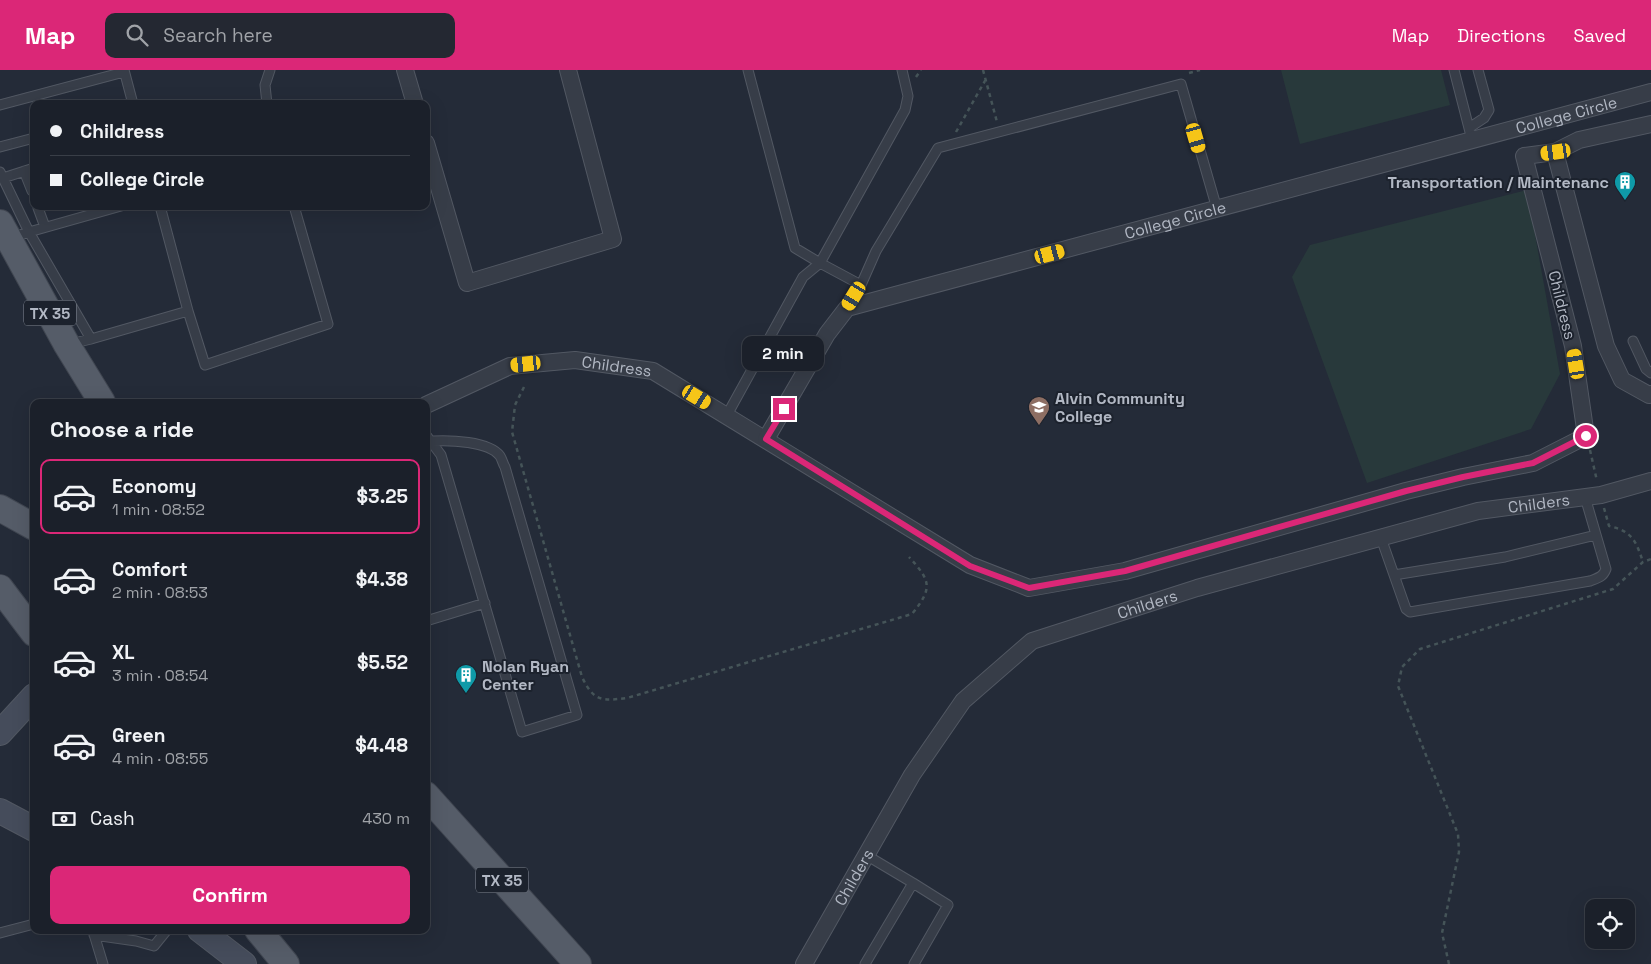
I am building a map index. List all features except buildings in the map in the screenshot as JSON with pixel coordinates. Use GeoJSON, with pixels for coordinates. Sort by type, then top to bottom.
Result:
{"type":"FeatureCollection","features":[{"type":"Feature","properties":{"kind":"main road","name":"TX 35"},"geometry":{"type":"LineString","coordinates":[[12,231],[79,342],[101,399]]}},
{"type":"Feature","properties":{"kind":"main road"},"geometry":{"type":"LineString","coordinates":[[0,508],[30,525]]}},
{"type":"Feature","properties":{"kind":"main road"},"geometry":{"type":"LineString","coordinates":[[0,588],[30,628]]}},
{"type":"Feature","properties":{"kind":"main road"},"geometry":{"type":"LineString","coordinates":[[0,734],[30,700]]}},
{"type":"Feature","properties":{"kind":"main road","name":"TX 35"},"geometry":{"type":"LineString","coordinates":[[430,799],[578,964]]}},
{"type":"Feature","properties":{"kind":"main road"},"geometry":{"type":"LineString","coordinates":[[0,811],[30,826]]}},
{"type":"Feature","properties":{"kind":"main road"},"geometry":{"type":"LineString","coordinates":[[205,934],[244,964]]}},
{"type":"Feature","properties":{"kind":"main road"},"geometry":{"type":"LineString","coordinates":[[261,934],[286,964]]}},
{"type":"Feature","properties":{"kind":"street"},"geometry":{"type":"LineString","coordinates":[[405,70],[414,100]]}},
{"type":"Feature","properties":{"kind":"street"},"geometry":{"type":"LineString","coordinates":[[430,157],[467,282],[613,239],[568,70]]}},
{"type":"Feature","properties":{"kind":"street","name":"College Circle"},"geometry":{"type":"LineString","coordinates":[[847,308],[1216,209],[1470,134],[1651,92]]}},
{"type":"Feature","properties":{"kind":"street"},"geometry":{"type":"LineString","coordinates":[[1651,124],[1579,140],[1556,152],[1606,346],[1622,380],[1649,395],[1651,394]]}},
{"type":"Feature","properties":{"kind":"street","name":"Childress"},"geometry":{"type":"LineString","coordinates":[[430,403],[510,366],[575,360],[653,371],[970,566],[1029,588],[1125,571],[1406,491],[1533,463],[1586,436],[1573,346],[1524,156],[1556,152]]}},
{"type":"Feature","properties":{"kind":"street"},"geometry":{"type":"LineString","coordinates":[[766,439],[827,334],[847,308]]}},
{"type":"Feature","properties":{"kind":"street","name":"Childers"},"geometry":{"type":"LineString","coordinates":[[804,964],[912,775],[963,701],[1032,641],[1197,588],[1478,511],[1651,481]]}},
{"type":"Feature","properties":{"kind":"lane"},"geometry":{"type":"LineString","coordinates":[[267,100],[265,86],[270,70]]}},
{"type":"Feature","properties":{"kind":"lane"},"geometry":{"type":"LineString","coordinates":[[748,70],[795,248],[861,285]]}},
{"type":"Feature","properties":{"kind":"lane"},"geometry":{"type":"LineString","coordinates":[[726,415],[803,276],[820,263],[905,110],[908,96],[902,70]]}},
{"type":"Feature","properties":{"kind":"lane"},"geometry":{"type":"LineString","coordinates":[[1454,70],[1470,134]]}},
{"type":"Feature","properties":{"kind":"lane"},"geometry":{"type":"LineString","coordinates":[[1470,134],[1489,110],[1478,70]]}},
{"type":"Feature","properties":{"kind":"lane"},"geometry":{"type":"LineString","coordinates":[[0,106],[124,71],[132,100]]}},
{"type":"Feature","properties":{"kind":"lane"},"geometry":{"type":"LineString","coordinates":[[847,308],[861,285],[876,250],[938,148],[1181,84],[1216,209]]}},
{"type":"Feature","properties":{"kind":"lane"},"geometry":{"type":"LineString","coordinates":[[0,147],[30,139]]}},
{"type":"Feature","properties":{"kind":"lane"},"geometry":{"type":"LineString","coordinates":[[30,169],[2,175],[12,231],[45,227],[108,210]]}},
{"type":"Feature","properties":{"kind":"lane"},"geometry":{"type":"LineString","coordinates":[[24,171],[30,186]]}},
{"type":"Feature","properties":{"kind":"lane"},"geometry":{"type":"LineString","coordinates":[[39,210],[45,227]]}},
{"type":"Feature","properties":{"kind":"lane"},"geometry":{"type":"LineString","coordinates":[[82,210],[84,217]]}},
{"type":"Feature","properties":{"kind":"lane"},"geometry":{"type":"LineString","coordinates":[[161,210],[188,311],[206,365],[328,324],[295,210]]}},
{"type":"Feature","properties":{"kind":"lane"},"geometry":{"type":"LineString","coordinates":[[79,342],[188,311]]}},
{"type":"Feature","properties":{"kind":"lane"},"geometry":{"type":"LineString","coordinates":[[1634,341],[1646,368],[1651,373]]}},
{"type":"Feature","properties":{"kind":"lane"},"geometry":{"type":"LineString","coordinates":[[430,438],[454,440],[489,448],[499,455],[505,467],[577,715],[522,732],[441,455],[430,439]]}},
{"type":"Feature","properties":{"kind":"lane"},"geometry":{"type":"LineString","coordinates":[[1381,538],[1406,609],[1410,612],[1590,581],[1604,574],[1606,569],[1596,535],[1595,492]]}},
{"type":"Feature","properties":{"kind":"lane"},"geometry":{"type":"LineString","coordinates":[[1394,575],[1505,557],[1596,535]]}},
{"type":"Feature","properties":{"kind":"lane"},"geometry":{"type":"LineString","coordinates":[[430,620],[485,603]]}},
{"type":"Feature","properties":{"kind":"lane"},"geometry":{"type":"LineString","coordinates":[[866,855],[948,905],[914,964]]}},
{"type":"Feature","properties":{"kind":"lane"},"geometry":{"type":"LineString","coordinates":[[865,964],[913,883]]}},
{"type":"Feature","properties":{"kind":"lane"},"geometry":{"type":"LineString","coordinates":[[0,933],[30,925]]}},
{"type":"Feature","properties":{"kind":"lane"},"geometry":{"type":"LineString","coordinates":[[95,934],[103,964]]}},
{"type":"Feature","properties":{"kind":"lane"},"geometry":{"type":"LineString","coordinates":[[103,934],[154,946],[164,934]]}},
{"type":"Feature","properties":{"kind":"path"},"geometry":{"type":"LineString","coordinates":[[914,82],[921,70]]}},
{"type":"Feature","properties":{"kind":"path"},"geometry":{"type":"LineString","coordinates":[[983,70],[998,124]]}},
{"type":"Feature","properties":{"kind":"path"},"geometry":{"type":"LineString","coordinates":[[1189,73],[1200,70]]}},
{"type":"Feature","properties":{"kind":"path"},"geometry":{"type":"LineString","coordinates":[[954,136],[986,79]]}},
{"type":"Feature","properties":{"kind":"path"},"geometry":{"type":"LineString","coordinates":[[524,387],[516,405],[512,432],[582,677],[596,697],[605,701],[628,698],[912,614],[924,599],[927,588],[924,573],[909,557]]}},
{"type":"Feature","properties":{"kind":"path"},"geometry":{"type":"LineString","coordinates":[[1590,450],[1595,492],[1609,526],[1623,529],[1636,542],[1643,562]]}},
{"type":"Feature","properties":{"kind":"path"},"geometry":{"type":"LineString","coordinates":[[1449,964],[1442,933],[1458,852],[1458,834],[1398,686],[1402,667],[1420,649],[1613,589],[1643,562],[1651,559]]}},
{"type":"Feature","properties":{"kind":"shaded area"},"geometry":{"type":"Polygon","coordinates":[[[1281,70],[1441,70],[1450,105],[1300,144],[1281,70]]]}},
{"type":"Feature","properties":{"kind":"shaded area"},"geometry":{"type":"Polygon","coordinates":[[[1527,190],[1560,374],[1531,429],[1367,483],[1292,277],[1310,245],[1527,190]]]}},
{"type":"Feature","properties":{"kind":"place","name":"Transportation / Maintenanc"},"geometry":{"type":"Point","coordinates":[1625,201]}},
{"type":"Feature","properties":{"kind":"place","name":"Alvin Community College"},"geometry":{"type":"Point","coordinates":[1039,426]}},
{"type":"Feature","properties":{"kind":"place","name":"Nolan Ryan Center"},"geometry":{"type":"Point","coordinates":[466,694]}},
{"type":"Feature","properties":{"kind":"route"},"geometry":{"type":"LineString","coordinates":[[784,409],[766,439],[970,566],[1029,588],[1125,571],[1406,491],[1533,463],[1586,436]]}}]}
